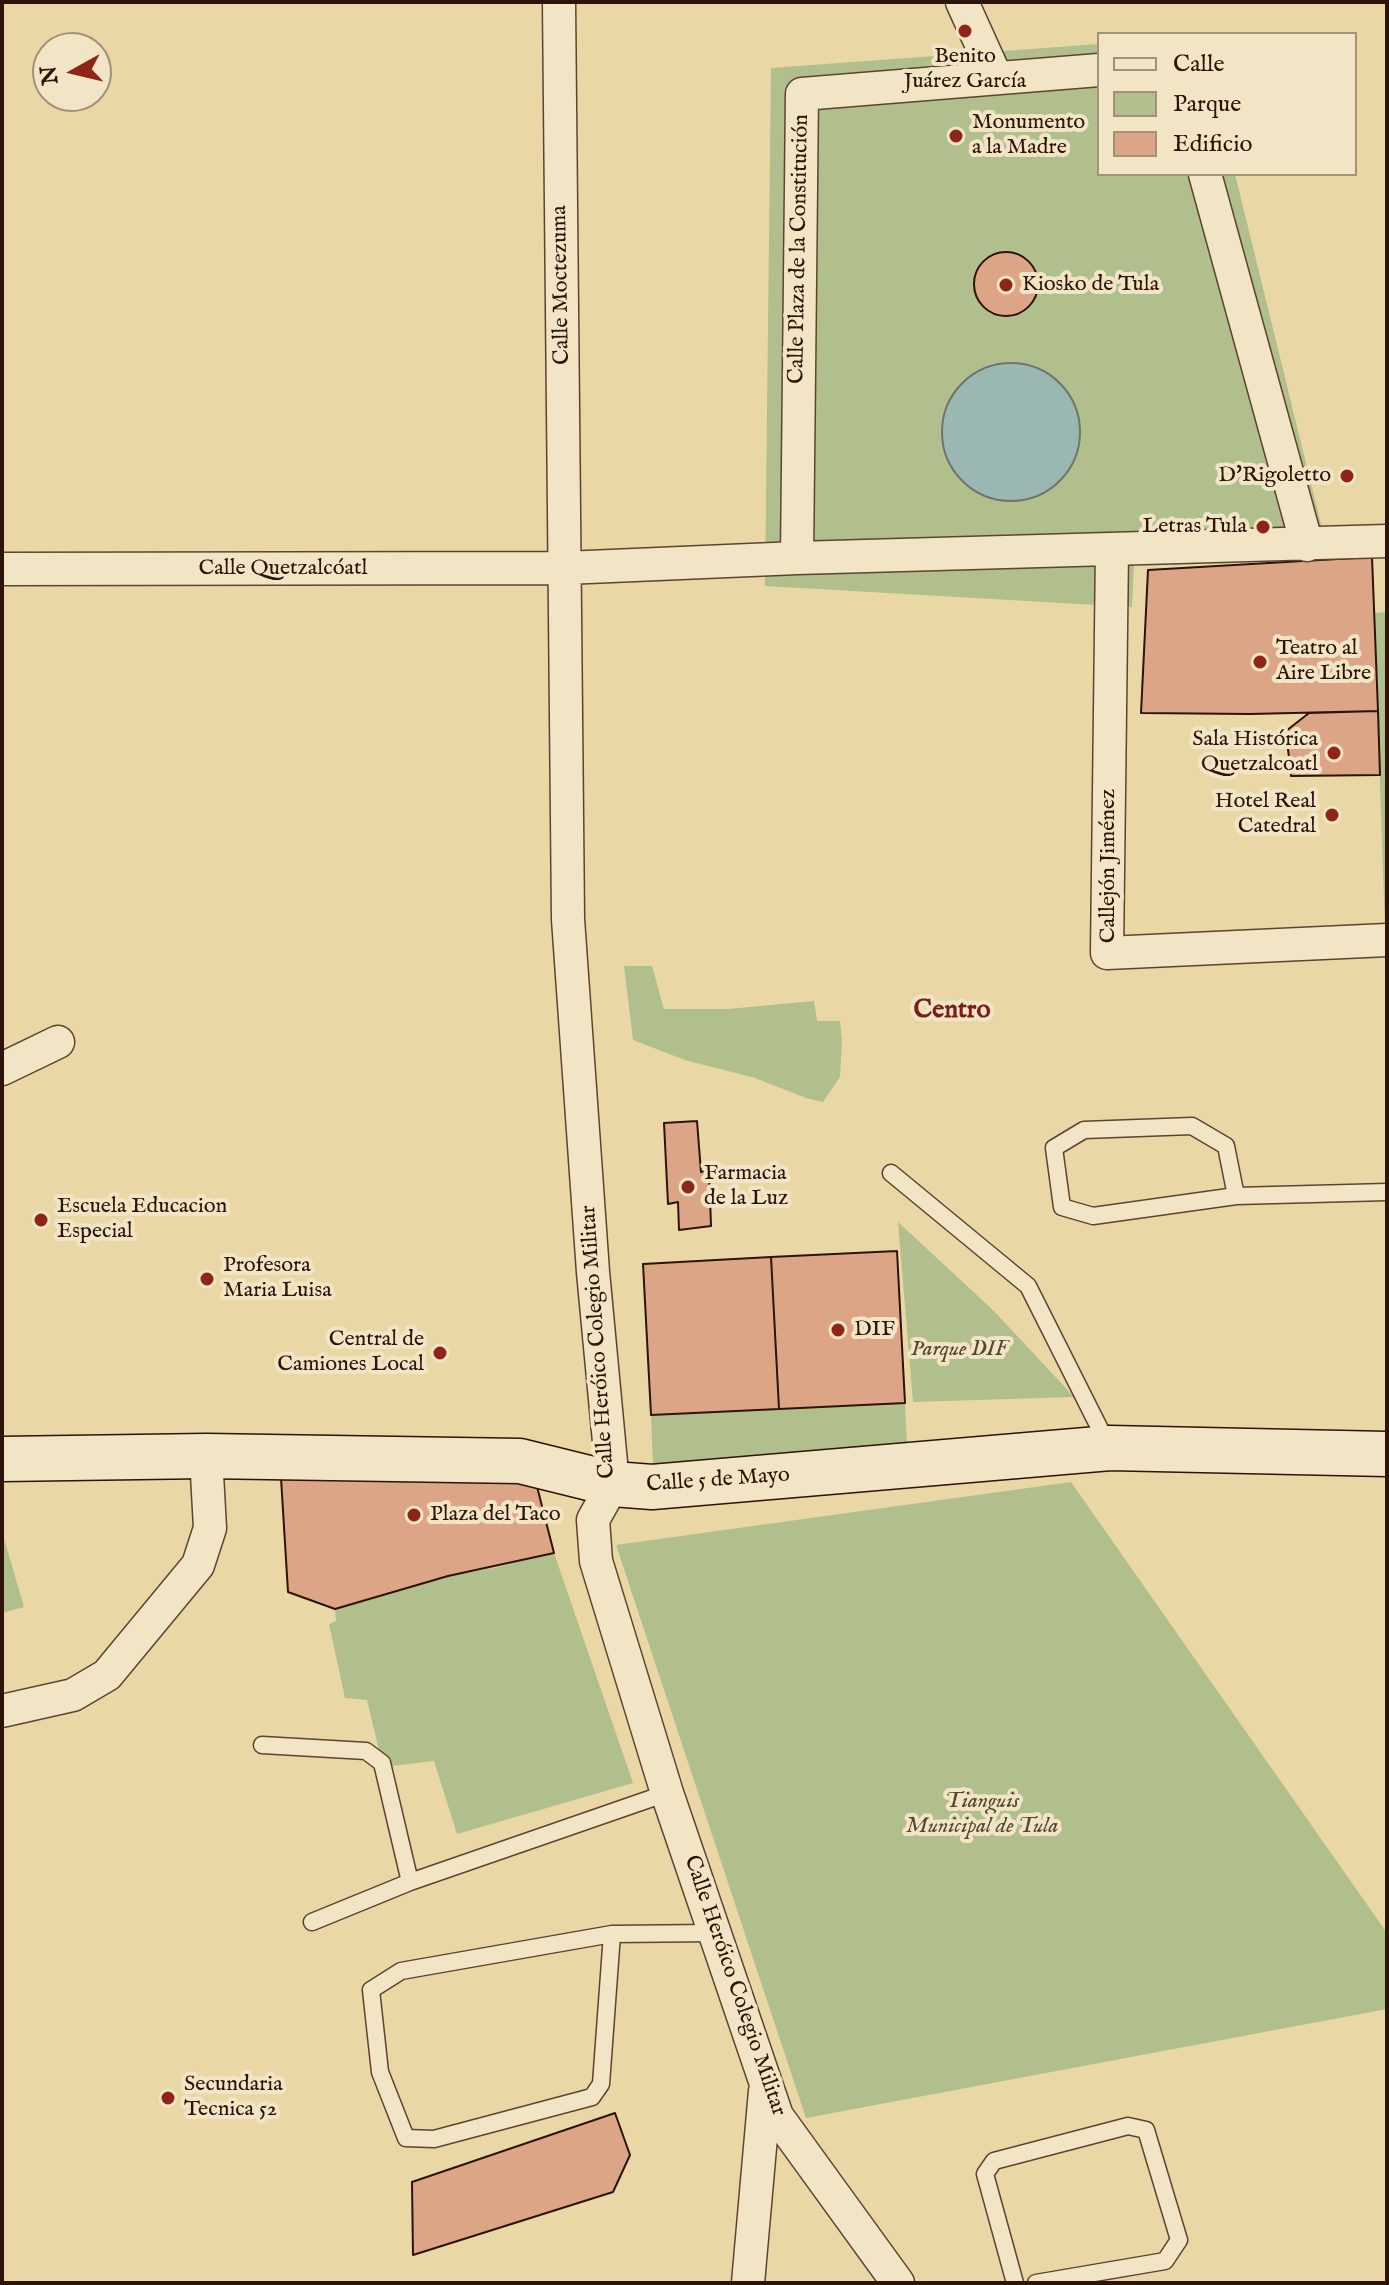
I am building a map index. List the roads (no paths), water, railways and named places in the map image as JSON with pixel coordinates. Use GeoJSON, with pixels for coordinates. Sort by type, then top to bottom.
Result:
{"type":"FeatureCollection","features":[{"type":"Feature","properties":{"kind":"street","name":"Calle Moctezuma"},"geometry":{"type":"LineString","coordinates":[[559,2],[565,568]]}},
{"type":"Feature","properties":{"kind":"street"},"geometry":{"type":"LineString","coordinates":[[962,2],[996,77]]}},
{"type":"Feature","properties":{"kind":"street","name":"Calle Plaza de la Constitución"},"geometry":{"type":"LineString","coordinates":[[797,558],[802,94],[1097,70]]}},
{"type":"Feature","properties":{"kind":"street"},"geometry":{"type":"LineString","coordinates":[[1206,176],[1307,545]]}},
{"type":"Feature","properties":{"kind":"street"},"geometry":{"type":"LineString","coordinates":[[565,568],[1387,541]]}},
{"type":"Feature","properties":{"kind":"street","name":"Callejón Jiménez"},"geometry":{"type":"LineString","coordinates":[[1112,550],[1107,953],[1387,940]]}},
{"type":"Feature","properties":{"kind":"street","name":"Calle Quetzalcóatl"},"geometry":{"type":"LineString","coordinates":[[2,569],[565,568]]}},
{"type":"Feature","properties":{"kind":"street","name":"Calle Heróico Colegio Militar"},"geometry":{"type":"LineString","coordinates":[[565,568],[568,919],[593,1272],[613,1484],[593,1520],[596,1561],[667,1793],[777,2116],[898,2283]]}},
{"type":"Feature","properties":{"kind":"street"},"geometry":{"type":"LineString","coordinates":[[2,1069],[58,1042]]}},
{"type":"Feature","properties":{"kind":"street","name":"Calle 5 de Mayo"},"geometry":{"type":"LineString","coordinates":[[2,1459],[206,1456],[520,1461],[613,1484],[652,1487],[1110,1448],[1387,1454]]}},
{"type":"Feature","properties":{"kind":"street"},"geometry":{"type":"LineString","coordinates":[[2,1711],[73,1695],[107,1675],[198,1565],[210,1528],[206,1456]]}},
{"type":"Feature","properties":{"kind":"street"},"geometry":{"type":"LineString","coordinates":[[748,2283],[766,2083]]}},
{"type":"Feature","properties":{"kind":"lane"},"geometry":{"type":"LineString","coordinates":[[1236,1196],[1226,1146],[1192,1126],[1084,1130],[1054,1148],[1062,1207],[1093,1216],[1236,1196],[1387,1192]]}},
{"type":"Feature","properties":{"kind":"lane"},"geometry":{"type":"LineString","coordinates":[[891,1173],[1028,1286],[1110,1448]]}},
{"type":"Feature","properties":{"kind":"lane"},"geometry":{"type":"LineString","coordinates":[[262,1745],[366,1751],[382,1763],[410,1882]]}},
{"type":"Feature","properties":{"kind":"lane"},"geometry":{"type":"LineString","coordinates":[[312,1922],[410,1882],[667,1793]]}},
{"type":"Feature","properties":{"kind":"lane"},"geometry":{"type":"LineString","coordinates":[[612,1934],[601,2084],[592,2097],[434,2139],[406,2138],[380,2072],[371,1990],[401,1971],[612,1934],[714,1933]]}},
{"type":"Feature","properties":{"kind":"lane"},"geometry":{"type":"LineString","coordinates":[[1015,2283],[985,2174],[994,2161],[1128,2126],[1146,2130],[1179,2240],[1165,2261],[1036,2283]]}},
{"type":"Feature","properties":{"kind":"water"},"geometry":{"type":"Polygon","coordinates":[[[1011,363],[1037,368],[1060,383],[1075,406],[1080,432],[1075,458],[1060,481],[1037,496],[1011,501],[985,496],[962,481],[947,458],[942,432],[947,406],[962,383],[985,368],[1011,363]]]}},
{"type":"Feature","properties":{"kind":"place","name":"Benito Juárez García"},"geometry":{"type":"Point","coordinates":[965,31]}},
{"type":"Feature","properties":{"kind":"place","name":"Monumento a la Madre"},"geometry":{"type":"Point","coordinates":[956,136]}},
{"type":"Feature","properties":{"kind":"place","name":"Kiosko de Tula"},"geometry":{"type":"Point","coordinates":[1006,285]}},
{"type":"Feature","properties":{"kind":"place","name":"D'Rigoletto"},"geometry":{"type":"Point","coordinates":[1347,476]}},
{"type":"Feature","properties":{"kind":"place","name":"Letras Tula"},"geometry":{"type":"Point","coordinates":[1263,527]}},
{"type":"Feature","properties":{"kind":"place","name":"Teatro al Aire Libre"},"geometry":{"type":"Point","coordinates":[1260,662]}},
{"type":"Feature","properties":{"kind":"place","name":"Sala Histórica Quetzalcoatl"},"geometry":{"type":"Point","coordinates":[1334,753]}},
{"type":"Feature","properties":{"kind":"place","name":"Hotel Real Catedral"},"geometry":{"type":"Point","coordinates":[1332,815]}},
{"type":"Feature","properties":{"kind":"place","name":"Farmacia de la Luz"},"geometry":{"type":"Point","coordinates":[688,1187]}},
{"type":"Feature","properties":{"kind":"place","name":"Escuela Educacion Especial"},"geometry":{"type":"Point","coordinates":[41,1220]}},
{"type":"Feature","properties":{"kind":"place","name":"Profesora Maria Luisa"},"geometry":{"type":"Point","coordinates":[207,1279]}},
{"type":"Feature","properties":{"kind":"place","name":"DIF"},"geometry":{"type":"Point","coordinates":[838,1330]}},
{"type":"Feature","properties":{"kind":"place","name":"Central de Camiones Local"},"geometry":{"type":"Point","coordinates":[440,1353]}},
{"type":"Feature","properties":{"kind":"place","name":"Plaza del Taco"},"geometry":{"type":"Point","coordinates":[414,1515]}},
{"type":"Feature","properties":{"kind":"place","name":"Secundaria Tecnica 52"},"geometry":{"type":"Point","coordinates":[168,2098]}},
{"type":"Feature","properties":{"kind":"district","name":"Centro"},"geometry":{"type":"Point","coordinates":[952,1012]}},
{"type":"Feature","properties":{"kind":"park label","name":"Parque DIF"},"geometry":{"type":"Point","coordinates":[959,1350]}},
{"type":"Feature","properties":{"kind":"park label","name":"Tianguis Municipal de Tula"},"geometry":{"type":"Point","coordinates":[982,1814]}}]}
